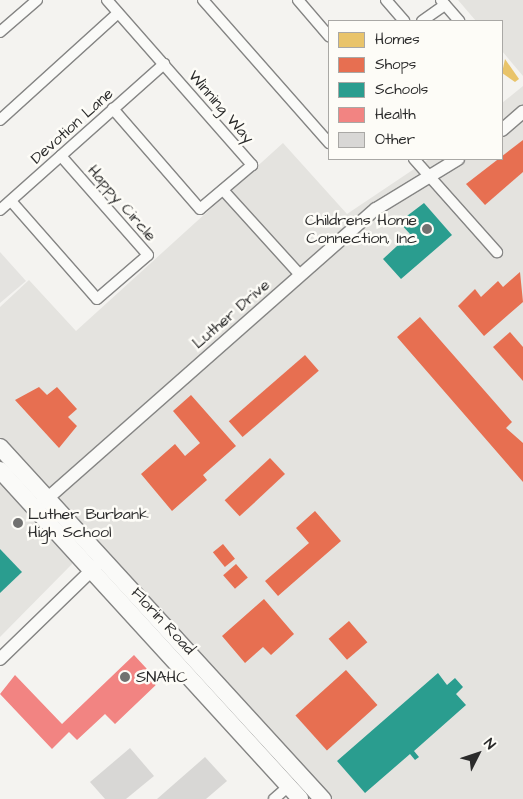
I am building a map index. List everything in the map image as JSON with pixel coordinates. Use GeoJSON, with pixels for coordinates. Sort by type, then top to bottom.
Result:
{"type":"FeatureCollection","features":[{"type":"Feature","properties":{"kind":"main road","name":"Florin Road"},"geometry":{"type":"LineString","coordinates":[[0,447],[92,570],[300,799]]}},
{"type":"Feature","properties":{"kind":"main road","name":"Florin Road"},"geometry":{"type":"LineString","coordinates":[[0,470],[42,503],[104,558],[323,799]]}},
{"type":"Feature","properties":{"kind":"main road"},"geometry":{"type":"LineString","coordinates":[[247,739],[257,740],[285,769],[296,769]]}},
{"type":"Feature","properties":{"kind":"main road"},"geometry":{"type":"LineString","coordinates":[[289,786],[307,790],[317,799]]}},
{"type":"Feature","properties":{"kind":"street"},"geometry":{"type":"LineString","coordinates":[[0,32],[37,0]]}},
{"type":"Feature","properties":{"kind":"street","name":"Winning Way"},"geometry":{"type":"LineString","coordinates":[[106,0],[252,165],[223,190]]}},
{"type":"Feature","properties":{"kind":"street"},"geometry":{"type":"LineString","coordinates":[[203,0],[328,142]]}},
{"type":"Feature","properties":{"kind":"street"},"geometry":{"type":"LineString","coordinates":[[298,0],[328,35]]}},
{"type":"Feature","properties":{"kind":"street"},"geometry":{"type":"LineString","coordinates":[[386,0],[403,20]]}},
{"type":"Feature","properties":{"kind":"street"},"geometry":{"type":"LineString","coordinates":[[423,20],[443,2],[458,20]]}},
{"type":"Feature","properties":{"kind":"street"},"geometry":{"type":"LineString","coordinates":[[0,120],[118,14]]}},
{"type":"Feature","properties":{"kind":"street","name":"Devotion Lane"},"geometry":{"type":"LineString","coordinates":[[0,210],[164,64]]}},
{"type":"Feature","properties":{"kind":"street"},"geometry":{"type":"LineString","coordinates":[[113,109],[200,209],[223,190],[300,275]]}},
{"type":"Feature","properties":{"kind":"street"},"geometry":{"type":"LineString","coordinates":[[503,129],[523,112]]}},
{"type":"Feature","properties":{"kind":"street","name":"Happy Circle"},"geometry":{"type":"LineString","coordinates":[[11,201],[97,299],[148,255],[61,156]]}},
{"type":"Feature","properties":{"kind":"street"},"geometry":{"type":"LineString","coordinates":[[415,160],[497,252]]}},
{"type":"Feature","properties":{"kind":"street","name":"Luther Drive"},"geometry":{"type":"LineString","coordinates":[[42,503],[376,208],[456,160]]}},
{"type":"Feature","properties":{"kind":"street"},"geometry":{"type":"LineString","coordinates":[[0,659],[104,558]]}},
{"type":"Feature","properties":{"kind":"street"},"geometry":{"type":"LineString","coordinates":[[274,799],[289,786]]}},
{"type":"Feature","properties":{"kind":"shaded area"},"geometry":{"type":"Polygon","coordinates":[[[458,0],[523,0],[523,76],[503,52],[503,20],[475,20],[458,0]]]}},
{"type":"Feature","properties":{"kind":"shaded area"},"geometry":{"type":"Polygon","coordinates":[[[523,86],[523,799],[312,799],[0,456],[0,307],[29,280],[76,331],[283,143],[347,214],[428,160],[503,160],[503,102],[523,86]]]}},
{"type":"Feature","properties":{"kind":"shaded area"},"geometry":{"type":"Polygon","coordinates":[[[0,252],[26,281],[0,303],[0,252]]]}},
{"type":"Feature","properties":{"kind":"shaded area","name":"Luther Burbank High School"},"geometry":{"type":"Polygon","coordinates":[[[0,483],[74,562],[0,637],[0,483]]]}},
{"type":"Feature","properties":{"kind":"building: Homes"},"geometry":{"type":"Polygon","coordinates":[[[505,59],[519,79],[515,82],[503,74],[505,59]]]}},
{"type":"Feature","properties":{"kind":"building: Shops"},"geometry":{"type":"Polygon","coordinates":[[[523,140],[523,172],[485,205],[466,184],[497,160],[503,160],[503,155],[523,140]]]}},
{"type":"Feature","properties":{"kind":"building: Shops"},"geometry":{"type":"Polygon","coordinates":[[[520,272],[523,302],[484,336],[458,306],[475,289],[481,297],[498,281],[503,287],[520,272]]]}},
{"type":"Feature","properties":{"kind":"building: Shops"},"geometry":{"type":"Polygon","coordinates":[[[420,317],[512,422],[506,428],[523,443],[523,482],[397,337],[420,317]]]}},
{"type":"Feature","properties":{"kind":"building: Shops"},"geometry":{"type":"Polygon","coordinates":[[[510,332],[523,347],[523,381],[493,347],[510,332]]]}},
{"type":"Feature","properties":{"kind":"building: Shops"},"geometry":{"type":"Polygon","coordinates":[[[305,355],[319,371],[243,437],[229,421],[305,355]]]}},
{"type":"Feature","properties":{"kind":"building: Shops"},"geometry":{"type":"Polygon","coordinates":[[[39,387],[47,395],[57,387],[77,409],[68,417],[77,426],[59,448],[15,400],[39,387]]]}},
{"type":"Feature","properties":{"kind":"building: Shops"},"geometry":{"type":"Polygon","coordinates":[[[191,395],[236,446],[203,475],[207,480],[172,511],[141,474],[175,444],[185,456],[200,443],[173,411],[191,395]]]}},
{"type":"Feature","properties":{"kind":"building: Shops"},"geometry":{"type":"Polygon","coordinates":[[[270,458],[285,474],[240,516],[225,500],[270,458]]]}},
{"type":"Feature","properties":{"kind":"building: Shops"},"geometry":{"type":"Polygon","coordinates":[[[315,511],[341,541],[278,596],[265,581],[309,543],[296,528],[315,511]]]}},
{"type":"Feature","properties":{"kind":"building: Shops"},"geometry":{"type":"Polygon","coordinates":[[[223,544],[235,559],[225,567],[213,552],[223,544]]]}},
{"type":"Feature","properties":{"kind":"building: Shops"},"geometry":{"type":"Polygon","coordinates":[[[236,564],[248,578],[235,589],[223,575],[236,564]]]}},
{"type":"Feature","properties":{"kind":"building: Shops"},"geometry":{"type":"Polygon","coordinates":[[[264,599],[294,634],[271,655],[263,647],[245,663],[222,636],[264,599]]]}},
{"type":"Feature","properties":{"kind":"building: Shops"},"geometry":{"type":"Polygon","coordinates":[[[349,621],[367,642],[347,660],[329,639],[349,621]]]}},
{"type":"Feature","properties":{"kind":"building: Shops"},"geometry":{"type":"Polygon","coordinates":[[[346,670],[377,705],[327,750],[295,716],[346,670]]]}},
{"type":"Feature","properties":{"kind":"building: Schools"},"geometry":{"type":"Polygon","coordinates":[[[424,203],[452,235],[401,279],[383,259],[410,234],[399,222],[424,203]]]}},
{"type":"Feature","properties":{"kind":"building: Schools"},"geometry":{"type":"Polygon","coordinates":[[[0,549],[22,572],[0,593],[0,549]]]}},
{"type":"Feature","properties":{"kind":"building: Schools"},"geometry":{"type":"Polygon","coordinates":[[[438,673],[447,685],[455,678],[463,687],[456,694],[466,705],[414,751],[419,757],[415,760],[410,754],[365,793],[337,761],[438,673]]]}},
{"type":"Feature","properties":{"kind":"building: Health"},"geometry":{"type":"Polygon","coordinates":[[[134,655],[159,682],[115,724],[105,714],[77,740],[69,732],[52,749],[0,694],[15,675],[62,724],[134,655]]]}},
{"type":"Feature","properties":{"kind":"building: Other"},"geometry":{"type":"Polygon","coordinates":[[[130,748],[154,776],[126,799],[105,799],[90,782],[130,748]]]}},
{"type":"Feature","properties":{"kind":"building: Other"},"geometry":{"type":"Polygon","coordinates":[[[205,757],[227,781],[206,799],[157,799],[205,757]]]}},
{"type":"Feature","properties":{"kind":"place","name":"Childrens Home Connection, Inc"},"geometry":{"type":"Point","coordinates":[427,229]}},
{"type":"Feature","properties":{"kind":"place","name":"Luther Burbank High School"},"geometry":{"type":"Point","coordinates":[18,523]}},
{"type":"Feature","properties":{"kind":"place","name":"SNAHC"},"geometry":{"type":"Point","coordinates":[125,677]}}]}
